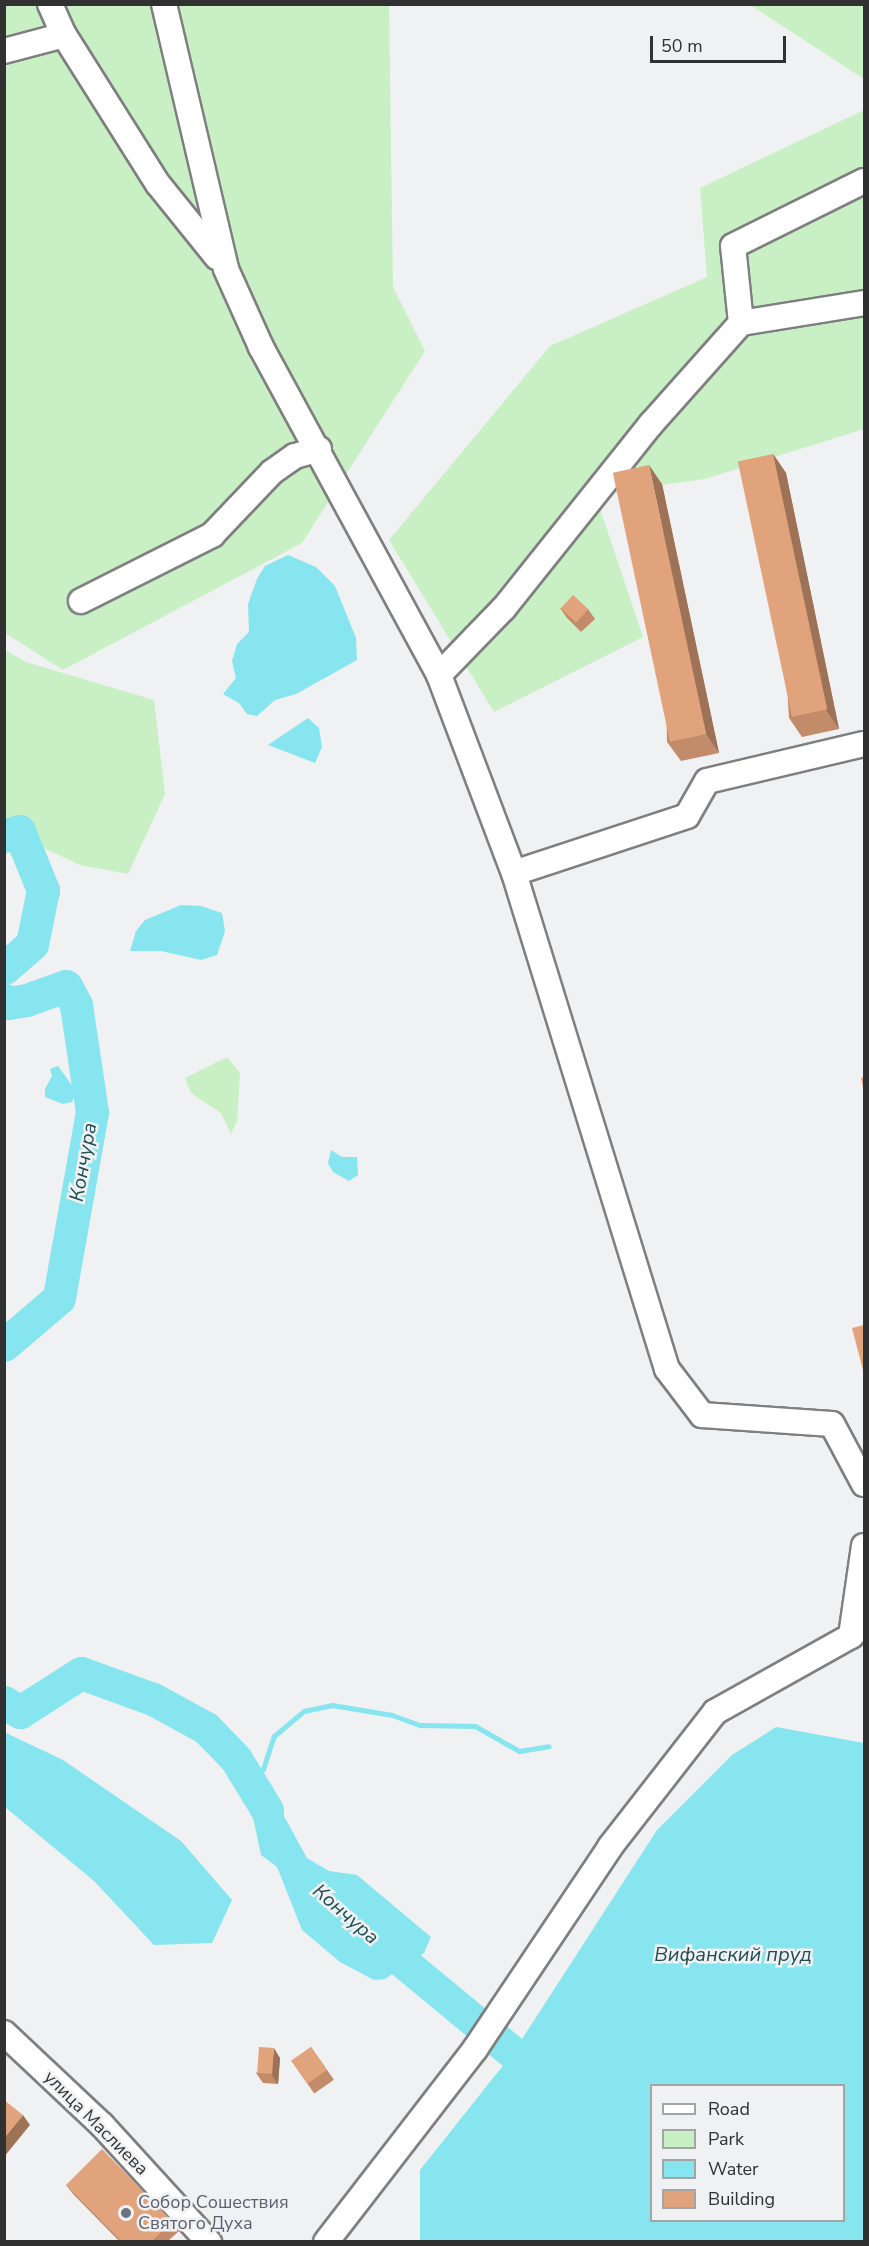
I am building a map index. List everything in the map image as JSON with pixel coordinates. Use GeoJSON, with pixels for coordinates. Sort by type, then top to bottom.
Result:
{"type":"FeatureCollection","features":[{"type":"Feature","properties":{"kind":"street"},"geometry":{"type":"LineString","coordinates":[[50,4],[64,35],[158,184],[198,228],[225,269],[261,347],[319,449],[439,675],[514,873],[667,1369],[702,1415],[832,1424],[864,1484]]}},
{"type":"Feature","properties":{"kind":"street"},"geometry":{"type":"LineString","coordinates":[[164,4],[225,269]]}},
{"type":"Feature","properties":{"kind":"street"},"geometry":{"type":"LineString","coordinates":[[4,51],[64,35]]}},
{"type":"Feature","properties":{"kind":"street"},"geometry":{"type":"LineString","coordinates":[[741,322],[733,246],[864,181]]}},
{"type":"Feature","properties":{"kind":"street"},"geometry":{"type":"LineString","coordinates":[[439,675],[504,608],[651,424],[741,322],[864,303]]}},
{"type":"Feature","properties":{"kind":"street"},"geometry":{"type":"LineString","coordinates":[[81,601],[212,535],[272,472],[295,456],[319,449]]}},
{"type":"Feature","properties":{"kind":"street"},"geometry":{"type":"LineString","coordinates":[[514,873],[687,816],[706,781],[864,744]]}},
{"type":"Feature","properties":{"kind":"street"},"geometry":{"type":"LineString","coordinates":[[326,2241],[475,2049],[508,2004],[610,1847],[715,1712],[858,1629],[864,1546]]}},
{"type":"Feature","properties":{"kind":"street","name":"улица Маслиева"},"geometry":{"type":"LineString","coordinates":[[4,2033],[102,2125],[209,2241]]}},
{"type":"Feature","properties":{"kind":"green space"},"geometry":{"type":"Polygon","coordinates":[[[4,5],[389,5],[393,287],[425,351],[302,543],[63,670],[5,633],[4,5]]]}},
{"type":"Feature","properties":{"kind":"green space"},"geometry":{"type":"Polygon","coordinates":[[[750,5],[864,5],[864,79],[750,5]]]}},
{"type":"Feature","properties":{"kind":"green space"},"geometry":{"type":"Polygon","coordinates":[[[864,110],[864,429],[705,479],[595,494],[643,637],[494,712],[389,540],[550,346],[707,277],[700,188],[864,110]]]}},
{"type":"Feature","properties":{"kind":"green space"},"geometry":{"type":"Polygon","coordinates":[[[4,649],[26,662],[154,700],[165,794],[128,874],[80,865],[5,830],[4,649]]]}},
{"type":"Feature","properties":{"kind":"green space"},"geometry":{"type":"Polygon","coordinates":[[[227,1057],[240,1073],[237,1121],[231,1134],[221,1113],[191,1093],[185,1078],[227,1057]]]}},
{"type":"Feature","properties":{"kind":"water"},"geometry":{"type":"Polygon","coordinates":[[[288,555],[316,567],[335,586],[356,638],[357,660],[296,694],[275,700],[257,716],[247,714],[239,703],[223,694],[236,678],[232,661],[237,644],[249,632],[248,604],[257,579],[265,566],[288,555]]]}},
{"type":"Feature","properties":{"kind":"water"},"geometry":{"type":"Polygon","coordinates":[[[308,718],[319,728],[322,747],[315,763],[268,745],[308,718]]]}},
{"type":"Feature","properties":{"kind":"water"},"geometry":{"type":"Polygon","coordinates":[[[181,905],[201,906],[222,913],[225,931],[217,955],[201,960],[161,951],[130,951],[136,931],[145,920],[181,905]]]}},
{"type":"Feature","properties":{"kind":"water"},"geometry":{"type":"Polygon","coordinates":[[[58,1066],[76,1091],[72,1102],[63,1104],[45,1097],[45,1089],[52,1076],[50,1069],[58,1066]]]}},
{"type":"Feature","properties":{"kind":"water"},"geometry":{"type":"Polygon","coordinates":[[[331,1150],[342,1157],[357,1157],[358,1175],[349,1181],[333,1172],[328,1163],[331,1150]]]}},
{"type":"Feature","properties":{"kind":"water","name":"Вифанский пруд"},"geometry":{"type":"Polygon","coordinates":[[[776,1727],[864,1743],[864,2241],[420,2241],[420,2170],[513,2053],[657,1830],[732,1755],[776,1727]]]}},
{"type":"Feature","properties":{"kind":"water"},"geometry":{"type":"Polygon","coordinates":[[[4,1732],[63,1760],[181,1841],[232,1900],[212,1943],[154,1945],[94,1881],[5,1807],[4,1732]]]}},
{"type":"Feature","properties":{"kind":"water"},"geometry":{"type":"Polygon","coordinates":[[[263,1769],[267,1785],[307,1858],[329,1871],[357,1875],[431,1937],[424,1953],[385,1979],[374,1980],[340,1962],[302,1930],[277,1867],[261,1855],[243,1770],[263,1769]]]}},
{"type":"Feature","properties":{"kind":"building"},"geometry":{"type":"Polygon","coordinates":[[[773,454],[827,709],[792,717],[738,461],[773,454]]]}},
{"type":"Feature","properties":{"kind":"building"},"geometry":{"type":"Polygon","coordinates":[[[649,465],[706,734],[670,742],[613,473],[649,465]]]}},
{"type":"Feature","properties":{"kind":"building"},"geometry":{"type":"Polygon","coordinates":[[[573,595],[588,609],[576,622],[561,608],[573,595]]]}},
{"type":"Feature","properties":{"kind":"building"},"geometry":{"type":"Polygon","coordinates":[[[864,1077],[864,1093],[861,1078],[864,1077]]]}},
{"type":"Feature","properties":{"kind":"building"},"geometry":{"type":"Polygon","coordinates":[[[864,1325],[864,1374],[852,1328],[864,1325]]]}},
{"type":"Feature","properties":{"kind":"building"},"geometry":{"type":"Polygon","coordinates":[[[259,2047],[274,2048],[272,2074],[257,2073],[259,2047]]]}},
{"type":"Feature","properties":{"kind":"building"},"geometry":{"type":"Polygon","coordinates":[[[311,2047],[327,2070],[307,2084],[291,2061],[311,2047]]]}},
{"type":"Feature","properties":{"kind":"building"},"geometry":{"type":"Polygon","coordinates":[[[4,2100],[23,2115],[4,2138],[4,2100]]]}},
{"type":"Feature","properties":{"kind":"building","name":"Собор Сошествия Святого Духа"},"geometry":{"type":"Polygon","coordinates":[[[102,2149],[172,2221],[152,2241],[121,2241],[66,2185],[102,2149]]]}},
{"type":"Feature","properties":{"kind":"waterway","name":"Кончура"},"geometry":{"type":"LineString","coordinates":[[4,836],[19,831],[43,890],[32,944],[4,968]]}},
{"type":"Feature","properties":{"kind":"waterway","name":"Кончура"},"geometry":{"type":"LineString","coordinates":[[4,1000],[8,1003],[26,1000],[66,986],[76,1005],[92,1112],[59,1298],[4,1345]]}},
{"type":"Feature","properties":{"kind":"waterway","name":"Кончура"},"geometry":{"type":"LineString","coordinates":[[4,1702],[20,1712],[81,1673],[153,1699],[206,1728],[236,1759],[267,1810]]}},
{"type":"Feature","properties":{"kind":"waterway"},"geometry":{"type":"LineString","coordinates":[[243,1770],[253,1773],[263,1769],[274,1736],[304,1711],[332,1705],[392,1715],[420,1725],[475,1726],[519,1751],[549,1746]]}},
{"type":"Feature","properties":{"kind":"waterway","name":"Кончура"},"geometry":{"type":"LineString","coordinates":[[373,1937],[513,2053]]}},
{"type":"Feature","properties":{"kind":"place","name":"Собор Сошествия Святого Духа"},"geometry":{"type":"Point","coordinates":[126,2213]}}]}
